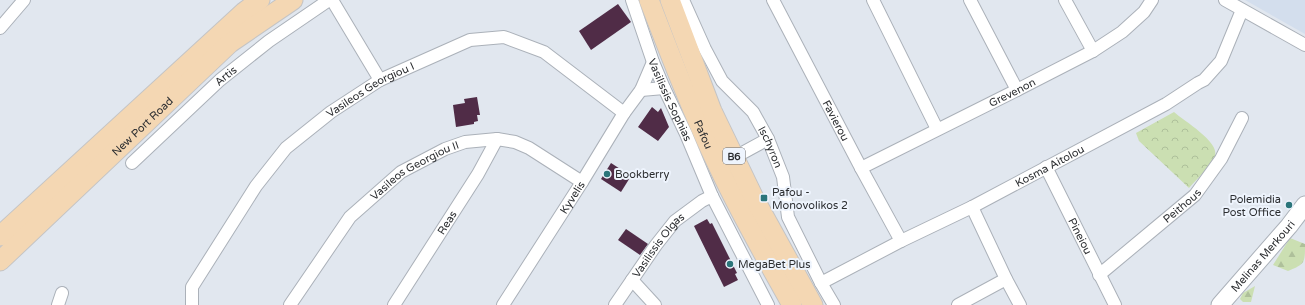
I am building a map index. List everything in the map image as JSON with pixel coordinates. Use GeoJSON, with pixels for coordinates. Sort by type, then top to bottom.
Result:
{"type":"FeatureCollection","features":[{"type":"Feature","properties":{"kind":"main road","name":"New Port Road"},"geometry":{"type":"LineString","coordinates":[[4,228],[244,12],[260,0]]}},
{"type":"Feature","properties":{"kind":"main road","name":"New Port Road"},"geometry":{"type":"LineString","coordinates":[[0,261],[230,43],[293,0]]}},
{"type":"Feature","properties":{"kind":"main road","name":"Pafou"},"geometry":{"type":"LineString","coordinates":[[670,0],[712,111],[754,198],[813,305]]}},
{"type":"Feature","properties":{"kind":"main road","name":"Pafou"},"geometry":{"type":"LineString","coordinates":[[652,8],[688,99],[719,169],[756,242],[792,305]]}},
{"type":"Feature","properties":{"kind":"main road","name":"Melinas Merkouri"},"geometry":{"type":"LineString","coordinates":[[1220,305],[1289,226],[1305,205]]}},
{"type":"Feature","properties":{"kind":"street"},"geometry":{"type":"LineString","coordinates":[[0,28],[24,0]]}},
{"type":"Feature","properties":{"kind":"street","name":"Artis"},"geometry":{"type":"LineString","coordinates":[[132,163],[220,80],[269,41],[329,0]]}},
{"type":"Feature","properties":{"kind":"street"},"geometry":{"type":"LineString","coordinates":[[332,0],[380,80]]}},
{"type":"Feature","properties":{"kind":"street","name":"Vasilissis Sophias"},"geometry":{"type":"LineString","coordinates":[[632,0],[653,62],[712,196],[768,305]]}},
{"type":"Feature","properties":{"kind":"street","name":"Ischyron"},"geometry":{"type":"LineString","coordinates":[[683,0],[705,49],[722,81],[753,112],[768,139],[783,177],[788,217],[820,283],[834,305]]}},
{"type":"Feature","properties":{"kind":"street","name":"Favierou"},"geometry":{"type":"LineString","coordinates":[[773,0],[901,241]]}},
{"type":"Feature","properties":{"kind":"street"},"geometry":{"type":"LineString","coordinates":[[873,0],[937,129]]}},
{"type":"Feature","properties":{"kind":"street"},"geometry":{"type":"LineString","coordinates":[[970,0],[1018,90]]}},
{"type":"Feature","properties":{"kind":"street"},"geometry":{"type":"LineString","coordinates":[[1065,0],[1093,50]]}},
{"type":"Feature","properties":{"kind":"street","name":"Grevenon"},"geometry":{"type":"LineString","coordinates":[[861,168],[1018,90],[1093,50],[1122,32],[1144,12],[1152,0]]}},
{"type":"Feature","properties":{"kind":"street"},"geometry":{"type":"LineString","coordinates":[[1226,0],[1305,45]]}},
{"type":"Feature","properties":{"kind":"street"},"geometry":{"type":"LineString","coordinates":[[646,38],[652,8]]}},
{"type":"Feature","properties":{"kind":"street","name":"Kosma Aitolou"},"geometry":{"type":"LineString","coordinates":[[820,283],[901,241],[972,207],[1166,104],[1204,80],[1221,60],[1242,10]]}},
{"type":"Feature","properties":{"kind":"street","name":"Vasileos Georgiou I"},"geometry":{"type":"LineString","coordinates":[[192,305],[192,287],[256,186],[286,148],[331,112],[380,80],[470,40],[504,37],[544,52],[624,113]]}},
{"type":"Feature","properties":{"kind":"street","name":"Kyvelis"},"geometry":{"type":"LineString","coordinates":[[503,305],[582,182],[624,113],[641,90],[653,62]]}},
{"type":"Feature","properties":{"kind":"street"},"geometry":{"type":"LineString","coordinates":[[641,90],[664,88]]}},
{"type":"Feature","properties":{"kind":"street","name":"Peithous"},"geometry":{"type":"LineString","coordinates":[[1099,275],[1195,195],[1221,159],[1242,118]]}},
{"type":"Feature","properties":{"kind":"street","name":"Vasileos Georgiou II"},"geometry":{"type":"LineString","coordinates":[[290,305],[350,217],[401,172],[445,149],[465,142],[497,139],[515,142],[529,148],[582,182]]}},
{"type":"Feature","properties":{"kind":"street","name":"Reas"},"geometry":{"type":"LineString","coordinates":[[394,305],[478,174],[497,139]]}},
{"type":"Feature","properties":{"kind":"street"},"geometry":{"type":"LineString","coordinates":[[735,157],[768,139]]}},
{"type":"Feature","properties":{"kind":"street","name":"Pineiou"},"geometry":{"type":"LineString","coordinates":[[1046,167],[1115,305]]}},
{"type":"Feature","properties":{"kind":"street","name":"Vasilissis Olgas"},"geometry":{"type":"LineString","coordinates":[[615,305],[675,221],[702,201],[712,196]]}},
{"type":"Feature","properties":{"kind":"street"},"geometry":{"type":"LineString","coordinates":[[972,207],[1020,305]]}},
{"type":"Feature","properties":{"kind":"street"},"geometry":{"type":"LineString","coordinates":[[958,305],[1006,279]]}},
{"type":"Feature","properties":{"kind":"street"},"geometry":{"type":"LineString","coordinates":[[632,280],[655,305]]}},
{"type":"Feature","properties":{"kind":"street"},"geometry":{"type":"LineString","coordinates":[[58,305],[62,293]]}},
{"type":"Feature","properties":{"kind":"shaded area"},"geometry":{"type":"Polygon","coordinates":[[[1245,0],[1305,0],[1305,34],[1245,0]]]}},
{"type":"Feature","properties":{"kind":"green space"},"geometry":{"type":"Polygon","coordinates":[[[1174,112],[1207,138],[1215,150],[1215,156],[1210,164],[1189,188],[1139,141],[1136,133],[1174,112]]]}},
{"type":"Feature","properties":{"kind":"green space"},"geometry":{"type":"Polygon","coordinates":[[[1290,238],[1305,244],[1305,255],[1301,264],[1288,271],[1273,265],[1290,238]]]}},
{"type":"Feature","properties":{"kind":"green space"},"geometry":{"type":"Polygon","coordinates":[[[1255,286],[1251,302],[1243,302],[1240,299],[1243,293],[1255,286]]]}},
{"type":"Feature","properties":{"kind":"building"},"geometry":{"type":"Polygon","coordinates":[[[618,4],[631,22],[591,50],[579,31],[618,4]]]}},
{"type":"Feature","properties":{"kind":"building"},"geometry":{"type":"Polygon","coordinates":[[[477,97],[480,115],[477,115],[478,121],[474,122],[474,124],[456,127],[453,105],[465,103],[464,99],[477,97]]]}},
{"type":"Feature","properties":{"kind":"building"},"geometry":{"type":"Polygon","coordinates":[[[652,107],[658,112],[661,108],[669,127],[658,141],[638,127],[652,107]]]}},
{"type":"Feature","properties":{"kind":"building"},"geometry":{"type":"Polygon","coordinates":[[[611,163],[631,176],[621,192],[601,179],[611,163]]]}},
{"type":"Feature","properties":{"kind":"building"},"geometry":{"type":"Polygon","coordinates":[[[707,219],[710,224],[712,223],[737,273],[735,274],[738,280],[724,287],[694,226],[707,219]]]}},
{"type":"Feature","properties":{"kind":"building"},"geometry":{"type":"Polygon","coordinates":[[[626,229],[648,244],[640,255],[618,240],[626,229]]]}},
{"type":"Feature","properties":{"kind":"place","name":"Bookberry"},"geometry":{"type":"Point","coordinates":[607,174]}},
{"type":"Feature","properties":{"kind":"place","name":"Pafou - Monovolikos 2"},"geometry":{"type":"Point","coordinates":[764,198]}},
{"type":"Feature","properties":{"kind":"place","name":"Polemidia Post Office"},"geometry":{"type":"Point","coordinates":[1289,205]}},
{"type":"Feature","properties":{"kind":"place","name":"MegaBet Plus"},"geometry":{"type":"Point","coordinates":[730,264]}}]}
